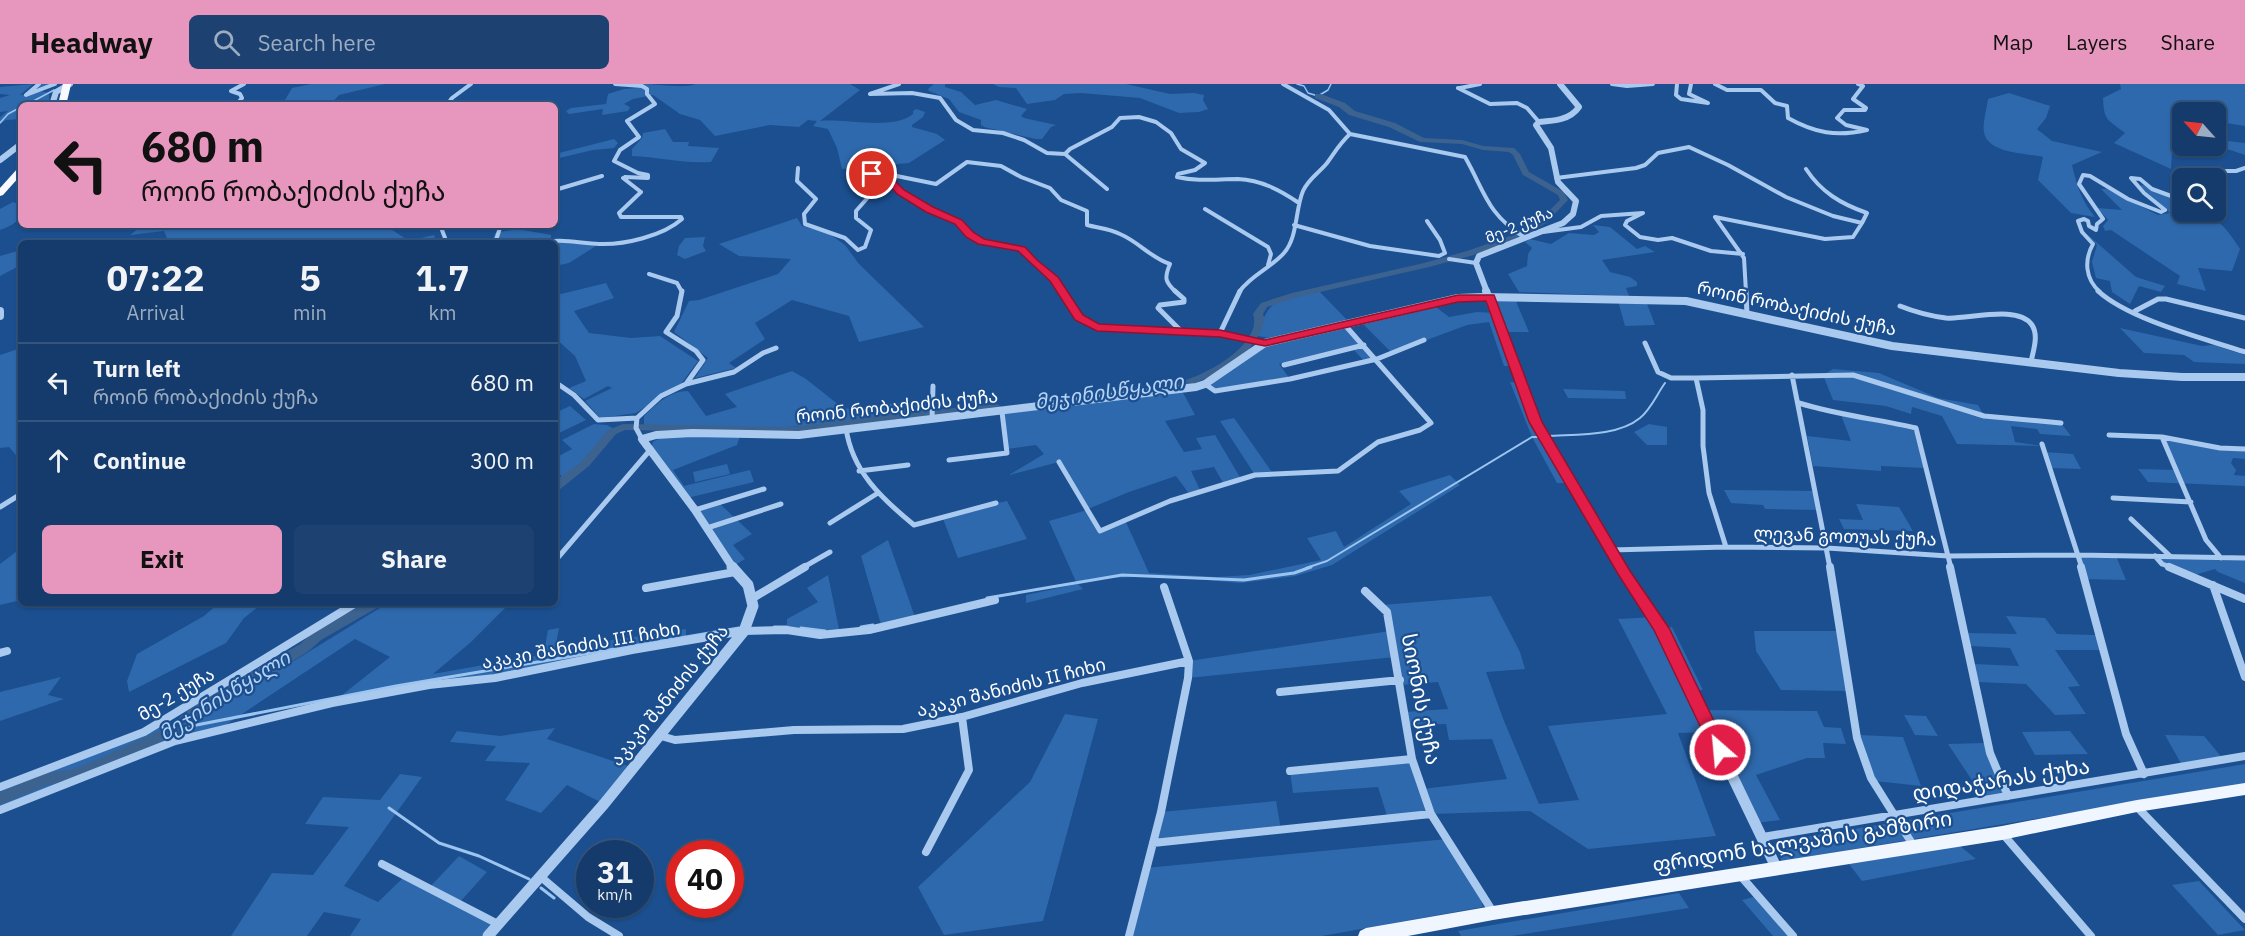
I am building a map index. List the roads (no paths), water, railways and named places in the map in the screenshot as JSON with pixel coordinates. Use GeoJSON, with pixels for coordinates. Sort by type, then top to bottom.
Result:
{"type":"FeatureCollection","features":[{"type":"Feature","properties":{"kind":"highway"},"geometry":{"type":"LineString","coordinates":[[63,102],[69,84]]}},
{"type":"Feature","properties":{"kind":"highway"},"geometry":{"type":"LineString","coordinates":[[0,193],[18,173]]}},
{"type":"Feature","properties":{"kind":"main road","name":"ფრიდონ ხალვაშის გამზირი"},"geometry":{"type":"LineString","coordinates":[[1366,936],[1493,913],[2002,833],[2137,806],[2245,789]]}},
{"type":"Feature","properties":{"kind":"street"},"geometry":{"type":"LineString","coordinates":[[39,84],[26,94],[33,94],[55,84]]}},
{"type":"Feature","properties":{"kind":"street"},"geometry":{"type":"LineString","coordinates":[[53,102],[56,92],[69,84]]}},
{"type":"Feature","properties":{"kind":"street"},"geometry":{"type":"LineString","coordinates":[[239,102],[242,98],[240,94],[231,92],[244,84]]}},
{"type":"Feature","properties":{"kind":"street"},"geometry":{"type":"LineString","coordinates":[[449,102],[471,84]]}},
{"type":"Feature","properties":{"kind":"street"},"geometry":{"type":"LineString","coordinates":[[552,240],[601,243],[631,240],[673,227],[682,219],[672,215],[628,218],[621,217],[619,213],[641,192],[623,178],[650,176],[614,161],[614,156],[616,152],[639,137],[627,121],[655,104],[647,89],[642,86],[615,84]]}},
{"type":"Feature","properties":{"kind":"street"},"geometry":{"type":"LineString","coordinates":[[899,84],[870,94],[901,92],[940,98],[956,120],[973,130],[1003,133],[1032,143],[1047,153],[1065,154],[1107,189]]}},
{"type":"Feature","properties":{"kind":"street"},"geometry":{"type":"LineString","coordinates":[[1283,84],[1323,105],[1346,126],[1350,134]]}},
{"type":"Feature","properties":{"kind":"street"},"geometry":{"type":"LineString","coordinates":[[1480,84],[1458,88],[1490,104],[1517,103],[1527,108],[1539,122],[1562,120],[1578,110],[1579,107],[1560,84]]}},
{"type":"Feature","properties":{"kind":"street"},"geometry":{"type":"LineString","coordinates":[[1612,84],[1627,86],[1653,84]]}},
{"type":"Feature","properties":{"kind":"street"},"geometry":{"type":"LineString","coordinates":[[1677,84],[1676,95],[1681,99],[1708,103],[1689,94],[1691,84]]}},
{"type":"Feature","properties":{"kind":"street"},"geometry":{"type":"LineString","coordinates":[[1715,84],[1720,89],[1727,90],[1761,90],[1775,103],[1787,106],[1788,118],[1815,133],[1826,136],[1867,130],[1846,125],[1837,118],[1844,110],[1865,110],[1866,108],[1853,99],[1863,86],[1858,84]]}},
{"type":"Feature","properties":{"kind":"street"},"geometry":{"type":"LineString","coordinates":[[1065,154],[1070,149],[1112,127],[1120,118],[1151,118],[1159,122],[1178,141],[1181,149],[1202,160],[1204,164],[1195,170],[1178,174],[1177,177],[1193,181],[1248,180],[1282,191],[1299,203]]}},
{"type":"Feature","properties":{"kind":"street","name":"მე-2 ქუჩა"},"geometry":{"type":"LineString","coordinates":[[1539,122],[1536,125],[1551,148],[1556,178],[1576,201],[1576,206],[1567,220],[1525,235],[1479,256],[1476,263],[1543,436],[1661,628],[1777,869]]}},
{"type":"Feature","properties":{"kind":"street"},"geometry":{"type":"LineString","coordinates":[[1220,333],[1240,290],[1284,253],[1292,242],[1299,203],[1310,178],[1326,164],[1335,148],[1350,134]]}},
{"type":"Feature","properties":{"kind":"street"},"geometry":{"type":"LineString","coordinates":[[1350,134],[1465,157],[1487,204],[1498,220],[1515,232],[1525,235],[1581,227],[1601,216],[1643,213],[1627,221],[1625,225],[1640,237],[1658,240],[1672,238],[1711,251],[1743,254]]}},
{"type":"Feature","properties":{"kind":"street"},"geometry":{"type":"LineString","coordinates":[[0,160],[18,146]]}},
{"type":"Feature","properties":{"kind":"street"},"geometry":{"type":"LineString","coordinates":[[1556,178],[1636,168],[1645,165],[1658,153],[1689,147],[1728,165],[1786,197],[1833,216],[1862,224]]}},
{"type":"Feature","properties":{"kind":"street"},"geometry":{"type":"LineString","coordinates":[[872,174],[877,172],[936,184],[962,164],[986,163],[1001,166],[1020,177],[1050,188],[1061,200],[1087,211],[1087,225],[1119,232],[1148,250],[1155,259],[1170,264],[1165,277],[1166,283],[1184,299],[1184,302],[1160,305],[1158,308],[1181,330]]}},
{"type":"Feature","properties":{"kind":"street"},"geometry":{"type":"LineString","coordinates":[[798,168],[797,181],[816,199],[804,214],[805,224],[845,238],[858,250],[865,247],[871,235],[871,230],[856,218],[856,211],[872,194],[872,174]]}},
{"type":"Feature","properties":{"kind":"street"},"geometry":{"type":"LineString","coordinates":[[2226,171],[2245,168]]}},
{"type":"Feature","properties":{"kind":"street"},"geometry":{"type":"LineString","coordinates":[[1747,315],[1743,254],[1715,217],[1825,239],[1853,237],[1867,213],[1843,205],[1815,183],[1806,169]]}},
{"type":"Feature","properties":{"kind":"street"},"geometry":{"type":"LineString","coordinates":[[872,174],[891,182],[900,192],[929,210],[958,222],[969,234],[981,242],[1022,249],[1033,262],[1054,279],[1079,318],[1097,327],[1220,333],[1261,342]]}},
{"type":"Feature","properties":{"kind":"street"},"geometry":{"type":"LineString","coordinates":[[2172,196],[2152,189],[2140,179],[2132,178],[2144,193],[2165,210],[2161,212],[2128,199],[2090,176],[2083,175],[2079,184],[2103,219],[2097,224],[2096,230],[2089,226],[2088,221],[2084,219],[2078,221],[2082,232],[2093,244],[2086,256],[2092,285],[2100,294],[2135,311],[2245,352]]}},
{"type":"Feature","properties":{"kind":"street"},"geometry":{"type":"LineString","coordinates":[[558,189],[602,176]]}},
{"type":"Feature","properties":{"kind":"street"},"geometry":{"type":"LineString","coordinates":[[1205,209],[1268,247],[1271,254],[1268,265]]}},
{"type":"Feature","properties":{"kind":"street"},"geometry":{"type":"LineString","coordinates":[[1294,225],[1370,246],[1439,256],[1445,253],[1440,240],[1427,221]]}},
{"type":"Feature","properties":{"kind":"street"},"geometry":{"type":"LineString","coordinates":[[1449,259],[1476,263]]}},
{"type":"Feature","properties":{"kind":"street"},"geometry":{"type":"LineString","coordinates":[[649,274],[677,283],[682,291],[677,316],[666,332],[696,351],[703,360],[686,384]]}},
{"type":"Feature","properties":{"kind":"street","name":"როინ რობაქიძის ქუჩა"},"geometry":{"type":"LineString","coordinates":[[642,439],[656,435],[692,433],[799,435],[931,415],[1002,412],[1189,388],[1205,384],[1261,342],[1458,298],[1686,301],[1704,303],[1747,315],[1892,346],[2119,373],[2182,377],[2245,377]]}},
{"type":"Feature","properties":{"kind":"street"},"geometry":{"type":"LineString","coordinates":[[2135,311],[2158,299],[2166,299],[2245,318]]}},
{"type":"Feature","properties":{"kind":"street"},"geometry":{"type":"LineString","coordinates":[[1900,306],[1948,318],[1987,316],[1999,313],[2020,314],[2034,329],[2037,343],[2031,362]]}},
{"type":"Feature","properties":{"kind":"street"},"geometry":{"type":"LineString","coordinates":[[0,311],[0,316]]}},
{"type":"Feature","properties":{"kind":"street"},"geometry":{"type":"LineString","coordinates":[[1059,462],[1100,531],[1170,501],[1226,486],[1255,475],[1338,471],[1378,442],[1420,430],[1431,423],[1344,324]]}},
{"type":"Feature","properties":{"kind":"street"},"geometry":{"type":"LineString","coordinates":[[1205,384],[1215,391],[1290,379],[1377,359],[1424,340]]}},
{"type":"Feature","properties":{"kind":"street"},"geometry":{"type":"LineString","coordinates":[[1645,343],[1658,372],[1671,378],[1852,375],[1983,416],[2061,423]]}},
{"type":"Feature","properties":{"kind":"street"},"geometry":{"type":"LineString","coordinates":[[1284,365],[1364,345]]}},
{"type":"Feature","properties":{"kind":"street"},"geometry":{"type":"LineString","coordinates":[[776,348],[763,353],[734,372],[686,384],[661,396],[637,419],[636,428],[695,510],[735,572],[748,585],[753,598],[830,552]]}},
{"type":"Feature","properties":{"kind":"street"},"geometry":{"type":"LineString","coordinates":[[1792,375],[1827,548],[1857,738],[1871,778],[1913,846]]}},
{"type":"Feature","properties":{"kind":"street"},"geometry":{"type":"LineString","coordinates":[[1696,378],[1703,410],[1703,446],[1709,493],[1726,547]]}},
{"type":"Feature","properties":{"kind":"street"},"geometry":{"type":"LineString","coordinates":[[558,384],[574,395],[598,420],[637,419]]}},
{"type":"Feature","properties":{"kind":"street"},"geometry":{"type":"LineString","coordinates":[[931,415],[933,386]]}},
{"type":"Feature","properties":{"kind":"street"},"geometry":{"type":"LineString","coordinates":[[1799,403],[1916,428],[1948,555],[1990,753],[2008,796]]}},
{"type":"Feature","properties":{"kind":"street"},"geometry":{"type":"LineString","coordinates":[[949,460],[1007,453],[1002,412]]}},
{"type":"Feature","properties":{"kind":"street"},"geometry":{"type":"LineString","coordinates":[[846,428],[847,443],[859,471],[878,493],[914,525],[996,503]]}},
{"type":"Feature","properties":{"kind":"street"},"geometry":{"type":"LineString","coordinates":[[2109,435],[2162,437],[2220,448],[2245,449]]}},
{"type":"Feature","properties":{"kind":"street"},"geometry":{"type":"LineString","coordinates":[[2162,437],[2206,540],[2221,558]]}},
{"type":"Feature","properties":{"kind":"street"},"geometry":{"type":"LineString","coordinates":[[2042,444],[2078,555],[2126,734],[2144,774]]}},
{"type":"Feature","properties":{"kind":"street"},"geometry":{"type":"LineString","coordinates":[[558,558],[651,449]]}},
{"type":"Feature","properties":{"kind":"street"},"geometry":{"type":"LineString","coordinates":[[859,471],[908,465]]}},
{"type":"Feature","properties":{"kind":"street"},"geometry":{"type":"LineString","coordinates":[[695,510],[764,489]]}},
{"type":"Feature","properties":{"kind":"street"},"geometry":{"type":"LineString","coordinates":[[830,524],[878,493]]}},
{"type":"Feature","properties":{"kind":"street"},"geometry":{"type":"LineString","coordinates":[[0,507],[18,496]]}},
{"type":"Feature","properties":{"kind":"street"},"geometry":{"type":"LineString","coordinates":[[2113,498],[2191,502]]}},
{"type":"Feature","properties":{"kind":"street"},"geometry":{"type":"LineString","coordinates":[[707,528],[781,504]]}},
{"type":"Feature","properties":{"kind":"street"},"geometry":{"type":"LineString","coordinates":[[2131,519],[2171,557]]}},
{"type":"Feature","properties":{"kind":"street","name":"ლევან გოთუას ქუჩა"},"geometry":{"type":"LineString","coordinates":[[1611,550],[1726,547],[1827,548],[1948,555],[2245,558]]}},
{"type":"Feature","properties":{"kind":"street"},"geometry":{"type":"LineString","coordinates":[[2155,556],[2162,564],[2245,599]]}},
{"type":"Feature","properties":{"kind":"street"},"geometry":{"type":"LineString","coordinates":[[646,588],[735,572]]}},
{"type":"Feature","properties":{"kind":"street"},"geometry":{"type":"LineString","coordinates":[[2213,585],[2245,676]]}},
{"type":"Feature","properties":{"kind":"street"},"geometry":{"type":"LineString","coordinates":[[1129,936],[1174,754],[1189,661],[1164,587]]}},
{"type":"Feature","properties":{"kind":"street","name":"სიონის ქუჩა"},"geometry":{"type":"LineString","coordinates":[[1365,591],[1387,612],[1412,759],[1431,814],[1493,913]]}},
{"type":"Feature","properties":{"kind":"street","name":"აკაკი შანიძის ქუჩა"},"geometry":{"type":"LineString","coordinates":[[488,936],[541,878],[661,736],[744,631],[753,606],[753,598]]}},
{"type":"Feature","properties":{"kind":"street","name":"აკაკი შანიძის III ჩიხი"},"geometry":{"type":"LineString","coordinates":[[0,810],[175,741],[332,703],[429,685],[495,678],[632,650],[744,631],[787,630],[820,635],[850,633],[892,626],[995,600]]}},
{"type":"Feature","properties":{"kind":"street","name":"მე-2 ქუჩა"},"geometry":{"type":"LineString","coordinates":[[0,787],[144,732],[351,606]]}},
{"type":"Feature","properties":{"kind":"street","name":"აკაკი შანიძის II ჩიხი"},"geometry":{"type":"LineString","coordinates":[[661,736],[675,740],[794,730],[903,729],[962,717],[1082,683],[1189,661]]}},
{"type":"Feature","properties":{"kind":"street"},"geometry":{"type":"LineString","coordinates":[[1280,692],[1400,680]]}},
{"type":"Feature","properties":{"kind":"street"},"geometry":{"type":"LineString","coordinates":[[926,852],[969,770],[962,717]]}},
{"type":"Feature","properties":{"kind":"street","name":"დიდაჭარას ქუხა"},"geometry":{"type":"LineString","coordinates":[[1763,837],[2245,756]]}},
{"type":"Feature","properties":{"kind":"street"},"geometry":{"type":"LineString","coordinates":[[1290,771],[1412,759]]}},
{"type":"Feature","properties":{"kind":"street"},"geometry":{"type":"LineString","coordinates":[[2137,806],[2245,919]]}},
{"type":"Feature","properties":{"kind":"street"},"geometry":{"type":"LineString","coordinates":[[1153,843],[1431,814]]}},
{"type":"Feature","properties":{"kind":"street"},"geometry":{"type":"LineString","coordinates":[[2002,833],[2091,936]]}},
{"type":"Feature","properties":{"kind":"street"},"geometry":{"type":"LineString","coordinates":[[382,864],[499,924]]}},
{"type":"Feature","properties":{"kind":"street"},"geometry":{"type":"LineString","coordinates":[[1738,874],[1793,936]]}},
{"type":"Feature","properties":{"kind":"street"},"geometry":{"type":"LineString","coordinates":[[541,878],[586,916],[605,930],[619,936]]}},
{"type":"Feature","properties":{"kind":"waterway","name":"მეჯინისწყალი"},"geometry":{"type":"LineString","coordinates":[[1297,84],[1304,86],[1308,93],[1318,96],[1328,90],[1331,84]]}},
{"type":"Feature","properties":{"kind":"waterway"},"geometry":{"type":"LineString","coordinates":[[32,102],[54,90]]}},
{"type":"Feature","properties":{"kind":"waterway","name":"მეჯინისწყალი"},"geometry":{"type":"LineString","coordinates":[[1059,400],[1184,384],[1218,368],[1243,352],[1254,337],[1260,320],[1258,314],[1264,305],[1335,285],[1426,265],[1511,239],[1543,221],[1564,200],[1561,194],[1526,173],[1516,154],[1511,150],[1483,148],[1462,142],[1423,140],[1392,125],[1352,113],[1342,105],[1318,96]]}},
{"type":"Feature","properties":{"kind":"waterway"},"geometry":{"type":"LineString","coordinates":[[0,123],[8,114],[18,109]]}},
{"type":"Feature","properties":{"kind":"waterway"},"geometry":{"type":"LineString","coordinates":[[1547,436],[1608,432],[1620,429],[1640,418],[1665,383]]}},
{"type":"Feature","properties":{"kind":"waterway","name":"მეჯინისწყალი"},"geometry":{"type":"LineString","coordinates":[[558,485],[585,464],[612,432],[623,427],[794,430],[898,416],[997,407]]}},
{"type":"Feature","properties":{"kind":"waterway"},"geometry":{"type":"LineString","coordinates":[[1306,568],[1327,561],[1532,437],[1541,437]]}},
{"type":"Feature","properties":{"kind":"waterway"},"geometry":{"type":"LineString","coordinates":[[987,598],[1122,575],[1244,580],[1294,573],[1311,567]]}},
{"type":"Feature","properties":{"kind":"waterway","name":"მეჯინისწყალი"},"geometry":{"type":"LineString","coordinates":[[0,799],[45,779],[70,776],[92,769],[176,729],[192,715],[243,682],[268,670],[305,647],[316,637],[370,606]]}},
{"type":"Feature","properties":{"kind":"waterway"},"geometry":{"type":"LineString","coordinates":[[861,627],[873,625]]}},
{"type":"Feature","properties":{"kind":"waterway"},"geometry":{"type":"LineString","coordinates":[[774,627],[787,627]]}},
{"type":"Feature","properties":{"kind":"waterway"},"geometry":{"type":"LineString","coordinates":[[176,729],[396,686],[739,628]]}},
{"type":"Feature","properties":{"kind":"waterway"},"geometry":{"type":"LineString","coordinates":[[801,628],[825,631]]}},
{"type":"Feature","properties":{"kind":"waterway"},"geometry":{"type":"LineString","coordinates":[[389,808],[439,843],[479,856],[529,879]]}},
{"type":"Feature","properties":{"kind":"waterway"},"geometry":{"type":"LineString","coordinates":[[541,888],[554,898]]}}]}
